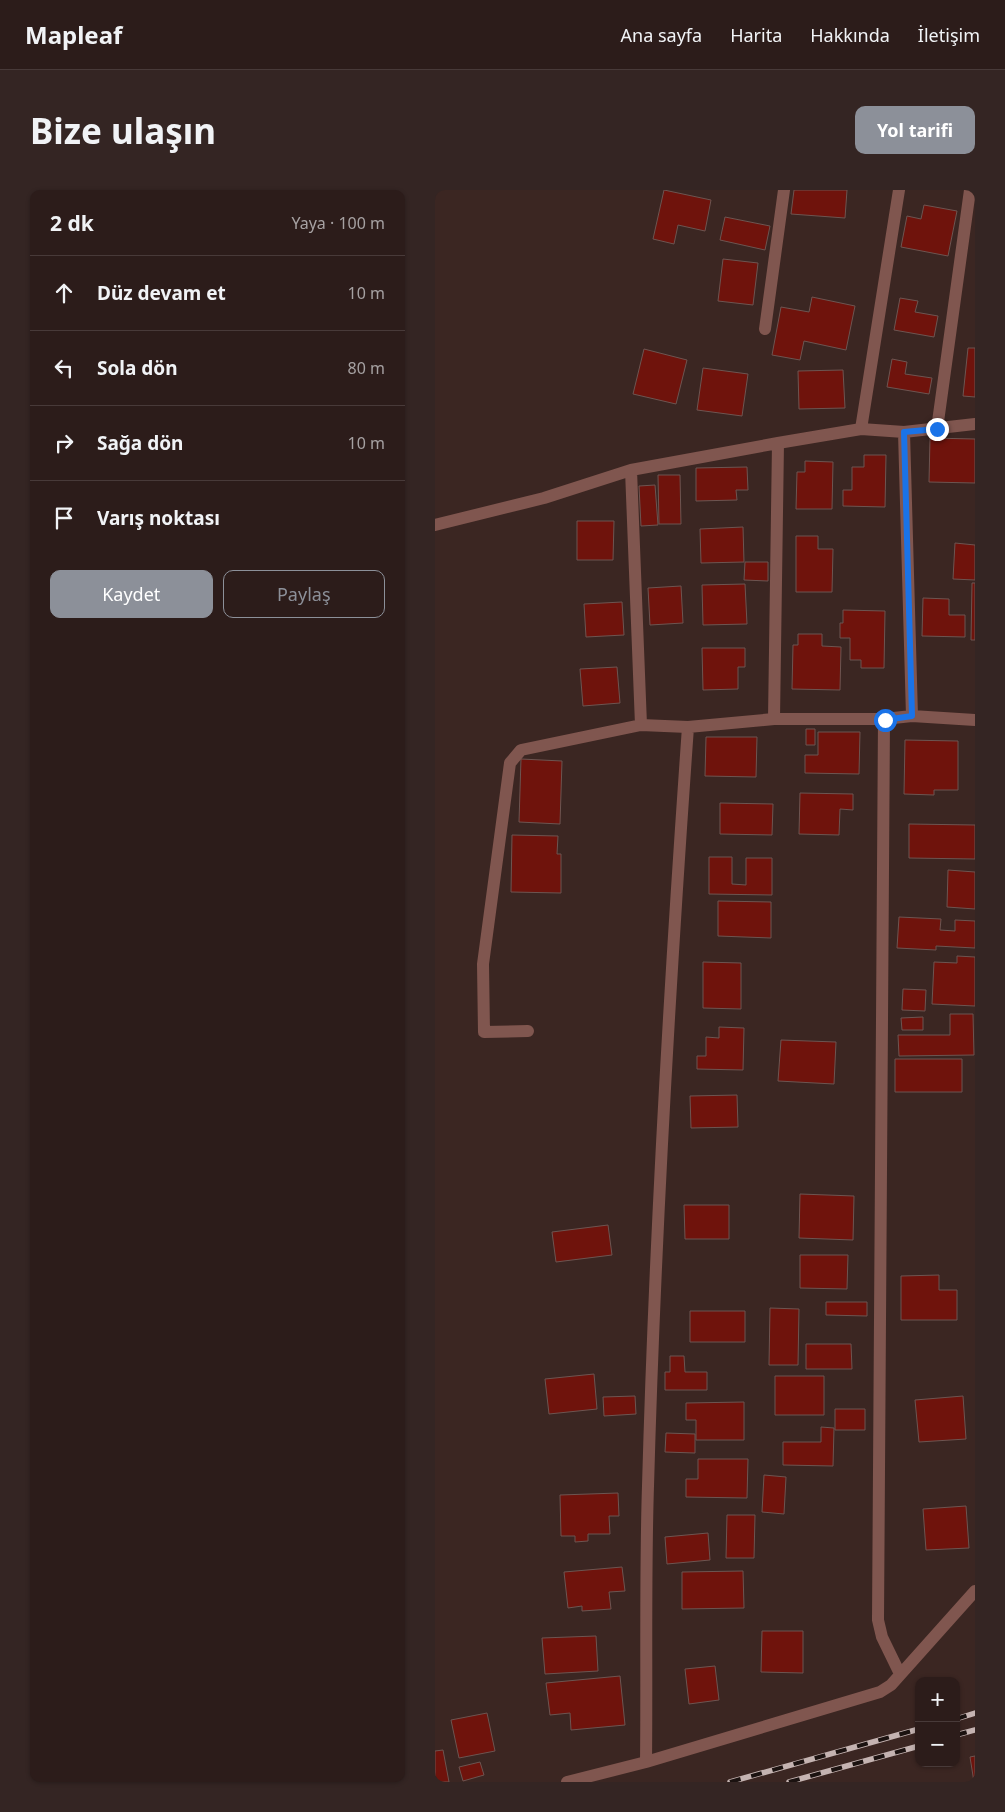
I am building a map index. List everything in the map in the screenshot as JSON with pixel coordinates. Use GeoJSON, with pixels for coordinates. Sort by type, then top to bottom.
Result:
{"type":"FeatureCollection","features":[{"type":"Feature","properties":{"kind":"street"},"geometry":{"type":"LineString","coordinates":[[765,329],[784,190]]}},
{"type":"Feature","properties":{"kind":"street"},"geometry":{"type":"LineString","coordinates":[[861,429],[899,190]]}},
{"type":"Feature","properties":{"kind":"street"},"geometry":{"type":"LineString","coordinates":[[937,429],[970,190]]}},
{"type":"Feature","properties":{"kind":"street"},"geometry":{"type":"LineString","coordinates":[[435,525],[544,498],[631,470],[861,429],[904,432],[975,424]]}},
{"type":"Feature","properties":{"kind":"street"},"geometry":{"type":"LineString","coordinates":[[904,432],[912,716]]}},
{"type":"Feature","properties":{"kind":"street"},"geometry":{"type":"LineString","coordinates":[[774,719],[778,443]]}},
{"type":"Feature","properties":{"kind":"street"},"geometry":{"type":"LineString","coordinates":[[631,470],[641,725]]}},
{"type":"Feature","properties":{"kind":"street"},"geometry":{"type":"LineString","coordinates":[[528,1031],[484,1032],[483,964],[510,763],[521,750],[641,725],[688,727],[774,719],[885,720],[912,716],[975,720]]}},
{"type":"Feature","properties":{"kind":"street"},"geometry":{"type":"LineString","coordinates":[[885,720],[878,1620],[882,1636],[900,1674]]}},
{"type":"Feature","properties":{"kind":"street"},"geometry":{"type":"LineString","coordinates":[[646,1762],[647,1488],[669,992],[688,727]]}},
{"type":"Feature","properties":{"kind":"street"},"geometry":{"type":"LineString","coordinates":[[567,1782],[646,1762],[879,1692],[891,1686],[975,1591]]}},
{"type":"Feature","properties":{"kind":"building"},"geometry":{"type":"Polygon","coordinates":[[[664,190],[711,200],[705,231],[678,225],[674,244],[653,239],[664,190]]]}},
{"type":"Feature","properties":{"kind":"building"},"geometry":{"type":"Polygon","coordinates":[[[794,190],[847,190],[845,218],[791,214],[794,190]]]}},
{"type":"Feature","properties":{"kind":"building"},"geometry":{"type":"Polygon","coordinates":[[[924,205],[957,211],[948,256],[901,247],[907,216],[921,219],[924,205]]]}},
{"type":"Feature","properties":{"kind":"building"},"geometry":{"type":"Polygon","coordinates":[[[725,217],[770,226],[765,250],[720,240],[725,217]]]}},
{"type":"Feature","properties":{"kind":"building"},"geometry":{"type":"Polygon","coordinates":[[[723,259],[758,263],[753,305],[718,301],[723,259]]]}},
{"type":"Feature","properties":{"kind":"building"},"geometry":{"type":"Polygon","coordinates":[[[812,297],[855,306],[846,350],[804,341],[800,360],[772,355],[781,307],[809,312],[812,297]]]}},
{"type":"Feature","properties":{"kind":"building"},"geometry":{"type":"Polygon","coordinates":[[[900,298],[918,301],[915,312],[938,316],[934,337],[894,330],[900,298]]]}},
{"type":"Feature","properties":{"kind":"building"},"geometry":{"type":"Polygon","coordinates":[[[968,348],[975,348],[975,397],[963,396],[968,348]]]}},
{"type":"Feature","properties":{"kind":"building"},"geometry":{"type":"Polygon","coordinates":[[[644,349],[687,360],[676,404],[633,394],[644,349]]]}},
{"type":"Feature","properties":{"kind":"building"},"geometry":{"type":"Polygon","coordinates":[[[892,359],[907,362],[905,374],[932,378],[929,394],[887,387],[892,359]]]}},
{"type":"Feature","properties":{"kind":"building"},"geometry":{"type":"Polygon","coordinates":[[[703,368],[748,374],[742,416],[697,410],[703,368]]]}},
{"type":"Feature","properties":{"kind":"building"},"geometry":{"type":"Polygon","coordinates":[[[843,370],[845,408],[799,409],[798,371],[843,370]]]}},
{"type":"Feature","properties":{"kind":"building"},"geometry":{"type":"Polygon","coordinates":[[[930,438],[975,439],[975,483],[929,482],[930,438]]]}},
{"type":"Feature","properties":{"kind":"building"},"geometry":{"type":"Polygon","coordinates":[[[864,455],[886,455],[885,507],[843,506],[843,490],[852,490],[852,467],[864,467],[864,455]]]}},
{"type":"Feature","properties":{"kind":"building"},"geometry":{"type":"Polygon","coordinates":[[[805,461],[833,462],[832,509],[796,509],[797,472],[805,472],[805,461]]]}},
{"type":"Feature","properties":{"kind":"building"},"geometry":{"type":"Polygon","coordinates":[[[747,467],[748,490],[736,490],[737,500],[696,501],[696,468],[747,467]]]}},
{"type":"Feature","properties":{"kind":"building"},"geometry":{"type":"Polygon","coordinates":[[[658,475],[680,475],[681,524],[659,524],[658,475]]]}},
{"type":"Feature","properties":{"kind":"building"},"geometry":{"type":"Polygon","coordinates":[[[655,485],[658,525],[641,526],[639,486],[655,485]]]}},
{"type":"Feature","properties":{"kind":"building"},"geometry":{"type":"Polygon","coordinates":[[[577,521],[614,521],[613,560],[577,560],[577,521]]]}},
{"type":"Feature","properties":{"kind":"building"},"geometry":{"type":"Polygon","coordinates":[[[743,527],[744,562],[701,563],[700,529],[743,527]]]}},
{"type":"Feature","properties":{"kind":"building"},"geometry":{"type":"Polygon","coordinates":[[[796,536],[818,536],[818,549],[833,549],[832,592],[796,592],[796,536]]]}},
{"type":"Feature","properties":{"kind":"building"},"geometry":{"type":"Polygon","coordinates":[[[955,543],[975,545],[975,580],[953,579],[955,543]]]}},
{"type":"Feature","properties":{"kind":"building"},"geometry":{"type":"Polygon","coordinates":[[[745,562],[768,562],[768,581],[744,580],[745,562]]]}},
{"type":"Feature","properties":{"kind":"building"},"geometry":{"type":"Polygon","coordinates":[[[972,583],[975,583],[975,640],[971,640],[972,583]]]}},
{"type":"Feature","properties":{"kind":"building"},"geometry":{"type":"Polygon","coordinates":[[[745,584],[747,624],[703,625],[702,585],[745,584]]]}},
{"type":"Feature","properties":{"kind":"building"},"geometry":{"type":"Polygon","coordinates":[[[681,586],[683,623],[650,625],[648,588],[681,586]]]}},
{"type":"Feature","properties":{"kind":"building"},"geometry":{"type":"Polygon","coordinates":[[[923,598],[949,599],[949,615],[965,615],[965,637],[922,636],[923,598]]]}},
{"type":"Feature","properties":{"kind":"building"},"geometry":{"type":"Polygon","coordinates":[[[622,602],[624,635],[586,637],[584,604],[622,602]]]}},
{"type":"Feature","properties":{"kind":"building"},"geometry":{"type":"Polygon","coordinates":[[[843,610],[885,611],[884,668],[861,668],[861,660],[850,660],[850,638],[840,638],[840,623],[843,623],[843,610]]]}},
{"type":"Feature","properties":{"kind":"building"},"geometry":{"type":"Polygon","coordinates":[[[798,634],[822,634],[822,646],[841,647],[840,690],[792,689],[793,645],[798,645],[798,634]]]}},
{"type":"Feature","properties":{"kind":"building"},"geometry":{"type":"Polygon","coordinates":[[[702,648],[745,648],[745,667],[738,667],[738,689],[703,690],[702,648]]]}},
{"type":"Feature","properties":{"kind":"building"},"geometry":{"type":"Polygon","coordinates":[[[617,667],[620,703],[583,706],[580,669],[617,667]]]}},
{"type":"Feature","properties":{"kind":"building"},"geometry":{"type":"Polygon","coordinates":[[[806,729],[815,729],[815,745],[806,745],[806,729]]]}},
{"type":"Feature","properties":{"kind":"building"},"geometry":{"type":"Polygon","coordinates":[[[818,732],[860,732],[859,774],[805,773],[805,755],[818,755],[818,732]]]}},
{"type":"Feature","properties":{"kind":"building"},"geometry":{"type":"Polygon","coordinates":[[[706,737],[757,737],[756,777],[705,776],[706,737]]]}},
{"type":"Feature","properties":{"kind":"building"},"geometry":{"type":"Polygon","coordinates":[[[905,740],[958,741],[958,790],[934,790],[934,795],[904,794],[905,740]]]}},
{"type":"Feature","properties":{"kind":"building"},"geometry":{"type":"Polygon","coordinates":[[[521,759],[562,761],[560,824],[519,822],[521,759]]]}},
{"type":"Feature","properties":{"kind":"building"},"geometry":{"type":"Polygon","coordinates":[[[800,793],[853,794],[853,810],[840,809],[839,835],[799,834],[800,793]]]}},
{"type":"Feature","properties":{"kind":"building"},"geometry":{"type":"Polygon","coordinates":[[[720,803],[773,804],[772,835],[720,834],[720,803]]]}},
{"type":"Feature","properties":{"kind":"building"},"geometry":{"type":"Polygon","coordinates":[[[909,824],[975,825],[975,859],[909,858],[909,824]]]}},
{"type":"Feature","properties":{"kind":"building"},"geometry":{"type":"Polygon","coordinates":[[[512,835],[558,836],[557,854],[561,854],[561,893],[511,892],[512,835]]]}},
{"type":"Feature","properties":{"kind":"building"},"geometry":{"type":"Polygon","coordinates":[[[709,857],[732,857],[732,884],[746,885],[746,858],[772,858],[772,895],[709,894],[709,857]]]}},
{"type":"Feature","properties":{"kind":"building"},"geometry":{"type":"Polygon","coordinates":[[[948,870],[975,872],[975,909],[947,907],[948,870]]]}},
{"type":"Feature","properties":{"kind":"building"},"geometry":{"type":"Polygon","coordinates":[[[718,901],[771,902],[771,938],[718,936],[718,901]]]}},
{"type":"Feature","properties":{"kind":"building"},"geometry":{"type":"Polygon","coordinates":[[[899,917],[941,919],[940,930],[955,931],[955,920],[975,921],[975,948],[936,946],[936,950],[897,948],[899,917]]]}},
{"type":"Feature","properties":{"kind":"building"},"geometry":{"type":"Polygon","coordinates":[[[957,956],[975,957],[975,1006],[932,1004],[934,962],[957,963],[957,956]]]}},
{"type":"Feature","properties":{"kind":"building"},"geometry":{"type":"Polygon","coordinates":[[[703,962],[741,963],[741,1009],[703,1008],[703,962]]]}},
{"type":"Feature","properties":{"kind":"building"},"geometry":{"type":"Polygon","coordinates":[[[903,989],[926,990],[925,1011],[902,1010],[903,989]]]}},
{"type":"Feature","properties":{"kind":"building"},"geometry":{"type":"Polygon","coordinates":[[[950,1014],[973,1014],[974,1055],[899,1056],[898,1035],[950,1035],[950,1014]]]}},
{"type":"Feature","properties":{"kind":"building"},"geometry":{"type":"Polygon","coordinates":[[[923,1017],[923,1030],[902,1030],[901,1018],[923,1017]]]}},
{"type":"Feature","properties":{"kind":"building"},"geometry":{"type":"Polygon","coordinates":[[[719,1027],[744,1028],[743,1070],[697,1069],[697,1056],[706,1056],[706,1037],[719,1038],[719,1027]]]}},
{"type":"Feature","properties":{"kind":"building"},"geometry":{"type":"Polygon","coordinates":[[[781,1040],[836,1042],[834,1084],[778,1081],[781,1040]]]}},
{"type":"Feature","properties":{"kind":"building"},"geometry":{"type":"Polygon","coordinates":[[[895,1059],[962,1059],[962,1092],[895,1092],[895,1059]]]}},
{"type":"Feature","properties":{"kind":"building"},"geometry":{"type":"Polygon","coordinates":[[[737,1095],[738,1127],[691,1128],[690,1096],[737,1095]]]}},
{"type":"Feature","properties":{"kind":"building"},"geometry":{"type":"Polygon","coordinates":[[[800,1194],[854,1196],[853,1240],[799,1238],[800,1194]]]}},
{"type":"Feature","properties":{"kind":"building"},"geometry":{"type":"Polygon","coordinates":[[[684,1205],[729,1205],[729,1239],[685,1239],[684,1205]]]}},
{"type":"Feature","properties":{"kind":"building"},"geometry":{"type":"Polygon","coordinates":[[[608,1225],[612,1255],[556,1262],[552,1232],[608,1225]]]}},
{"type":"Feature","properties":{"kind":"building"},"geometry":{"type":"Polygon","coordinates":[[[800,1255],[848,1255],[847,1289],[800,1288],[800,1255]]]}},
{"type":"Feature","properties":{"kind":"building"},"geometry":{"type":"Polygon","coordinates":[[[939,1275],[939,1290],[957,1290],[957,1320],[901,1320],[901,1276],[939,1275]]]}},
{"type":"Feature","properties":{"kind":"building"},"geometry":{"type":"Polygon","coordinates":[[[826,1302],[867,1302],[867,1316],[826,1315],[826,1302]]]}},
{"type":"Feature","properties":{"kind":"building"},"geometry":{"type":"Polygon","coordinates":[[[770,1308],[799,1309],[798,1365],[769,1365],[770,1308]]]}},
{"type":"Feature","properties":{"kind":"building"},"geometry":{"type":"Polygon","coordinates":[[[690,1311],[745,1311],[745,1342],[690,1342],[690,1311]]]}},
{"type":"Feature","properties":{"kind":"building"},"geometry":{"type":"Polygon","coordinates":[[[806,1344],[851,1344],[852,1369],[806,1369],[806,1344]]]}},
{"type":"Feature","properties":{"kind":"building"},"geometry":{"type":"Polygon","coordinates":[[[670,1356],[684,1356],[685,1372],[707,1372],[707,1390],[665,1390],[665,1372],[670,1372],[670,1356]]]}},
{"type":"Feature","properties":{"kind":"building"},"geometry":{"type":"Polygon","coordinates":[[[594,1374],[597,1409],[549,1414],[545,1379],[594,1374]]]}},
{"type":"Feature","properties":{"kind":"building"},"geometry":{"type":"Polygon","coordinates":[[[775,1376],[824,1376],[824,1415],[775,1415],[775,1376]]]}},
{"type":"Feature","properties":{"kind":"building"},"geometry":{"type":"Polygon","coordinates":[[[635,1396],[636,1414],[604,1416],[603,1397],[635,1396]]]}},
{"type":"Feature","properties":{"kind":"building"},"geometry":{"type":"Polygon","coordinates":[[[963,1396],[966,1439],[919,1442],[915,1400],[963,1396]]]}},
{"type":"Feature","properties":{"kind":"building"},"geometry":{"type":"Polygon","coordinates":[[[744,1402],[744,1440],[696,1440],[696,1420],[686,1420],[686,1403],[744,1402]]]}},
{"type":"Feature","properties":{"kind":"building"},"geometry":{"type":"Polygon","coordinates":[[[835,1409],[865,1409],[865,1430],[835,1430],[835,1409]]]}},
{"type":"Feature","properties":{"kind":"building"},"geometry":{"type":"Polygon","coordinates":[[[821,1427],[834,1428],[833,1466],[783,1465],[783,1442],[821,1442],[821,1427]]]}},
{"type":"Feature","properties":{"kind":"building"},"geometry":{"type":"Polygon","coordinates":[[[666,1433],[695,1434],[695,1453],[665,1452],[666,1433]]]}},
{"type":"Feature","properties":{"kind":"building"},"geometry":{"type":"Polygon","coordinates":[[[698,1459],[748,1459],[747,1498],[686,1497],[686,1479],[698,1479],[698,1459]]]}},
{"type":"Feature","properties":{"kind":"building"},"geometry":{"type":"Polygon","coordinates":[[[764,1475],[786,1477],[784,1514],[762,1512],[764,1475]]]}},
{"type":"Feature","properties":{"kind":"building"},"geometry":{"type":"Polygon","coordinates":[[[618,1493],[619,1516],[609,1516],[610,1534],[588,1534],[588,1541],[575,1542],[575,1536],[561,1536],[560,1495],[618,1493]]]}},
{"type":"Feature","properties":{"kind":"building"},"geometry":{"type":"Polygon","coordinates":[[[966,1506],[969,1548],[926,1550],[923,1509],[966,1506]]]}},
{"type":"Feature","properties":{"kind":"building"},"geometry":{"type":"Polygon","coordinates":[[[727,1515],[755,1515],[754,1558],[726,1558],[727,1515]]]}},
{"type":"Feature","properties":{"kind":"building"},"geometry":{"type":"Polygon","coordinates":[[[708,1533],[710,1560],[667,1564],[665,1537],[708,1533]]]}},
{"type":"Feature","properties":{"kind":"building"},"geometry":{"type":"Polygon","coordinates":[[[622,1567],[625,1591],[609,1592],[611,1609],[582,1611],[582,1606],[568,1608],[564,1572],[622,1567]]]}},
{"type":"Feature","properties":{"kind":"building"},"geometry":{"type":"Polygon","coordinates":[[[743,1571],[744,1608],[682,1609],[682,1572],[743,1571]]]}},
{"type":"Feature","properties":{"kind":"building"},"geometry":{"type":"Polygon","coordinates":[[[762,1631],[803,1631],[803,1673],[761,1672],[762,1631]]]}},
{"type":"Feature","properties":{"kind":"building"},"geometry":{"type":"Polygon","coordinates":[[[596,1636],[598,1671],[545,1674],[542,1638],[596,1636]]]}},
{"type":"Feature","properties":{"kind":"building"},"geometry":{"type":"Polygon","coordinates":[[[715,1666],[719,1700],[689,1704],[685,1669],[715,1666]]]}},
{"type":"Feature","properties":{"kind":"building"},"geometry":{"type":"Polygon","coordinates":[[[620,1676],[625,1725],[571,1730],[570,1713],[550,1715],[546,1683],[620,1676]]]}},
{"type":"Feature","properties":{"kind":"building"},"geometry":{"type":"Polygon","coordinates":[[[487,1713],[495,1751],[459,1758],[451,1720],[487,1713]]]}},
{"type":"Feature","properties":{"kind":"building"},"geometry":{"type":"Polygon","coordinates":[[[443,1750],[449,1782],[435,1782],[435,1751],[443,1750]]]}},
{"type":"Feature","properties":{"kind":"building"},"geometry":{"type":"Polygon","coordinates":[[[975,1756],[975,1782],[974,1782],[970,1757],[975,1756]]]}},
{"type":"Feature","properties":{"kind":"building"},"geometry":{"type":"Polygon","coordinates":[[[480,1762],[484,1775],[463,1781],[459,1767],[480,1762]]]}},
{"type":"Feature","properties":{"kind":"railway"},"geometry":{"type":"LineString","coordinates":[[960,1718],[975,1713]]}},
{"type":"Feature","properties":{"kind":"railway"},"geometry":{"type":"LineString","coordinates":[[730,1782],[915,1730]]}},
{"type":"Feature","properties":{"kind":"railway"},"geometry":{"type":"LineString","coordinates":[[960,1734],[975,1730]]}},
{"type":"Feature","properties":{"kind":"railway"},"geometry":{"type":"LineString","coordinates":[[789,1782],[915,1747]]}},
{"type":"Feature","properties":{"kind":"route"},"geometry":{"type":"LineString","coordinates":[[885,720],[912,716],[904,432],[937,429]]}}]}
